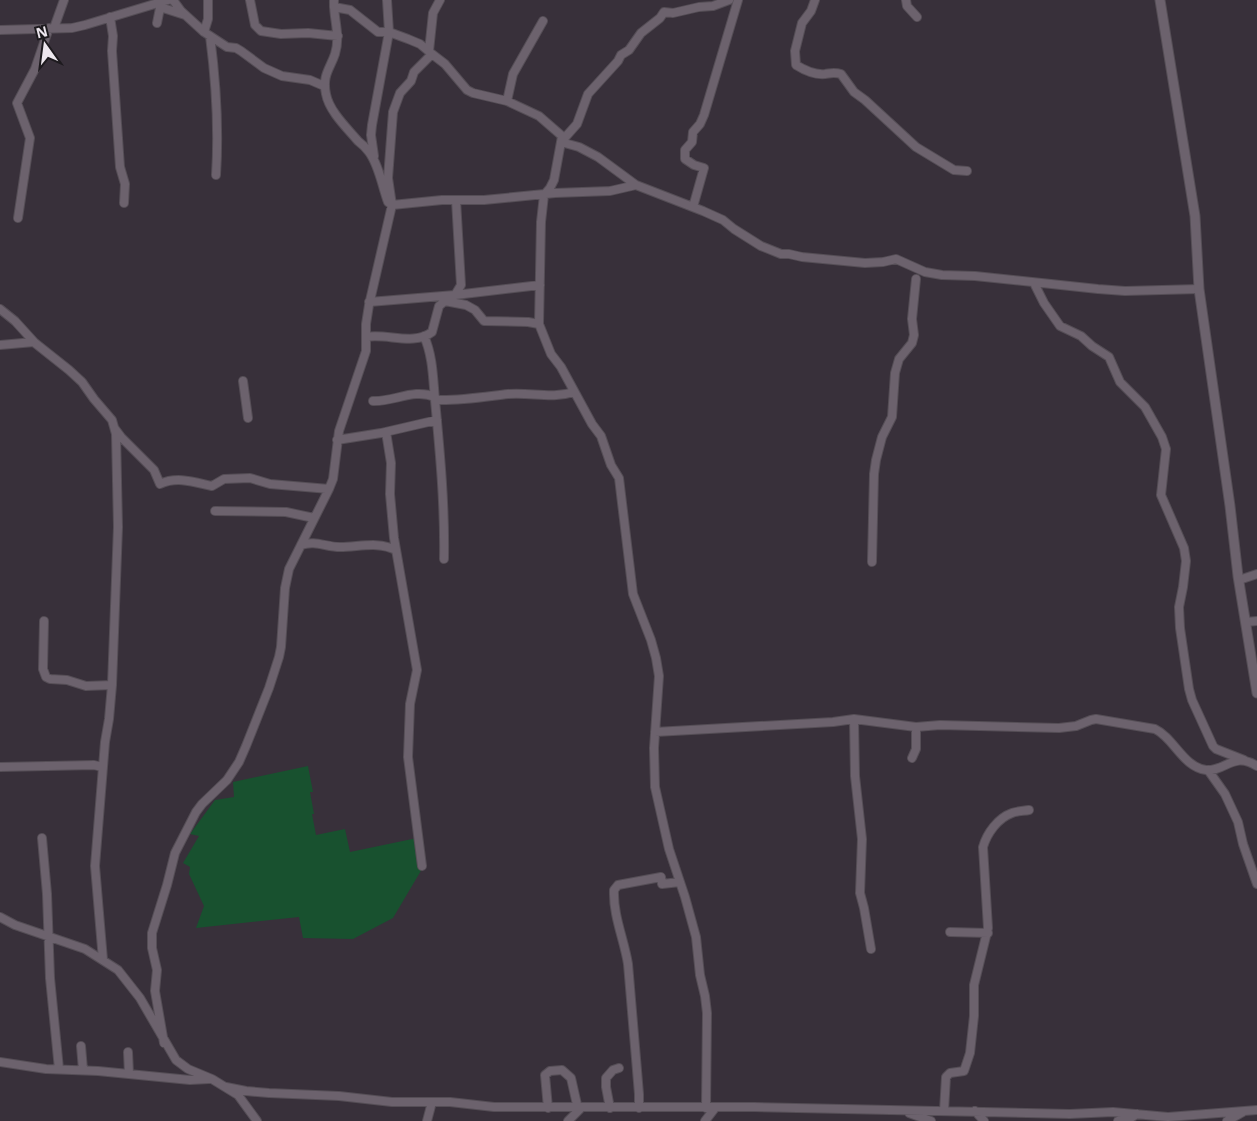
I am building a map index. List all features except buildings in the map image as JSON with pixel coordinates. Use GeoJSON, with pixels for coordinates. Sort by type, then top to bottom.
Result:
{"type":"FeatureCollection","features":[{"type":"Feature","properties":{"kind":"street"},"geometry":{"type":"LineString","coordinates":[[18,218],[30,138],[17,103],[35,68],[64,0]]}},
{"type":"Feature","properties":{"kind":"street"},"geometry":{"type":"LineString","coordinates":[[173,0],[207,34],[227,47],[236,48],[264,68],[282,76],[310,80],[324,86]]}},
{"type":"Feature","properties":{"kind":"street"},"geometry":{"type":"LineString","coordinates":[[208,0],[207,34],[214,67],[216,110],[216,175]]}},
{"type":"Feature","properties":{"kind":"street"},"geometry":{"type":"LineString","coordinates":[[250,0],[255,25],[261,30],[282,34],[308,33],[338,36]]}},
{"type":"Feature","properties":{"kind":"street"},"geometry":{"type":"LineString","coordinates":[[387,0],[389,32],[372,125],[372,144],[375,162],[388,202],[392,205],[442,200],[484,200],[610,191],[636,185]]}},
{"type":"Feature","properties":{"kind":"street"},"geometry":{"type":"LineString","coordinates":[[164,1042],[155,990],[157,970],[152,941],[154,923],[177,847],[189,822],[202,804],[232,773],[246,746],[266,696],[281,647],[282,613],[289,569],[329,490],[339,431],[364,358],[369,302],[392,205],[388,178],[394,112],[400,93],[411,81],[414,72],[430,52],[433,13],[440,0]]}},
{"type":"Feature","properties":{"kind":"street"},"geometry":{"type":"LineString","coordinates":[[561,142],[577,124],[591,89],[618,61],[621,55],[629,50],[641,33],[660,18],[664,12],[673,14],[699,7],[713,6],[729,0]]}},
{"type":"Feature","properties":{"kind":"street"},"geometry":{"type":"LineString","coordinates":[[693,207],[704,168],[685,159],[685,150],[692,142],[694,132],[704,116],[738,0]]}},
{"type":"Feature","properties":{"kind":"street"},"geometry":{"type":"LineString","coordinates":[[816,0],[802,23],[795,51],[796,64],[817,73],[833,72],[841,74],[854,92],[916,147],[954,170],[967,171]]}},
{"type":"Feature","properties":{"kind":"street"},"geometry":{"type":"LineString","coordinates":[[906,0],[907,6],[917,16]]}},
{"type":"Feature","properties":{"kind":"street"},"geometry":{"type":"LineString","coordinates":[[1160,0],[1195,216],[1199,289],[1239,580],[1257,693]]}},
{"type":"Feature","properties":{"kind":"street"},"geometry":{"type":"LineString","coordinates":[[0,30],[85,25],[163,3],[186,15]]}},
{"type":"Feature","properties":{"kind":"street"},"geometry":{"type":"LineString","coordinates":[[157,23],[163,3]]}},
{"type":"Feature","properties":{"kind":"street"},"geometry":{"type":"LineString","coordinates":[[375,162],[369,151],[329,104],[324,86],[326,71],[335,55],[338,36],[334,4],[354,12],[378,32],[389,32],[420,44],[445,64],[467,90],[507,102],[539,116],[562,136],[554,180],[544,195],[541,222],[539,324],[551,354],[601,436],[611,465],[619,478],[633,594],[656,658],[659,676],[659,694],[655,714],[655,787],[670,850],[686,897],[696,937],[700,975],[705,996],[707,1014],[706,1108]]}},
{"type":"Feature","properties":{"kind":"street"},"geometry":{"type":"LineString","coordinates":[[110,17],[113,36],[112,51],[120,167],[125,184],[124,203]]}},
{"type":"Feature","properties":{"kind":"street"},"geometry":{"type":"LineString","coordinates":[[507,102],[513,74],[543,21]]}},
{"type":"Feature","properties":{"kind":"street"},"geometry":{"type":"LineString","coordinates":[[561,142],[579,147],[598,157],[636,185],[723,220],[761,246],[781,254],[864,263],[896,259],[931,273],[1125,291],[1199,289]]}},
{"type":"Feature","properties":{"kind":"street"},"geometry":{"type":"LineString","coordinates":[[456,200],[461,285],[456,295]]}},
{"type":"Feature","properties":{"kind":"street"},"geometry":{"type":"LineString","coordinates":[[872,562],[876,460],[882,437],[892,417],[899,359],[912,343],[914,335],[912,319],[916,279]]}},
{"type":"Feature","properties":{"kind":"street"},"geometry":{"type":"LineString","coordinates":[[1034,283],[1044,303],[1060,326],[1081,336],[1109,357],[1120,382],[1144,407],[1162,437],[1166,449],[1161,495],[1184,548],[1186,560],[1184,587],[1179,607],[1180,628],[1190,694],[1213,746],[1257,766]]}},
{"type":"Feature","properties":{"kind":"street"},"geometry":{"type":"LineString","coordinates":[[369,302],[456,295],[540,285]]}},
{"type":"Feature","properties":{"kind":"street"},"geometry":{"type":"LineString","coordinates":[[366,338],[382,336],[412,339],[424,336],[432,332],[439,306],[446,300],[466,305],[475,310],[484,321],[539,324]]}},
{"type":"Feature","properties":{"kind":"street"},"geometry":{"type":"LineString","coordinates":[[0,308],[34,342],[82,382],[111,418],[114,427],[118,527],[112,685],[102,767],[95,866],[103,960]]}},
{"type":"Feature","properties":{"kind":"street"},"geometry":{"type":"LineString","coordinates":[[424,336],[433,373],[440,474],[443,487],[444,559]]}},
{"type":"Feature","properties":{"kind":"street"},"geometry":{"type":"LineString","coordinates":[[0,346],[34,342]]}},
{"type":"Feature","properties":{"kind":"street"},"geometry":{"type":"LineString","coordinates":[[243,381],[248,418]]}},
{"type":"Feature","properties":{"kind":"street"},"geometry":{"type":"LineString","coordinates":[[373,400],[381,401],[410,395],[428,394],[435,398],[470,400],[508,394],[556,396],[574,392]]}},
{"type":"Feature","properties":{"kind":"street"},"geometry":{"type":"LineString","coordinates":[[337,440],[386,432],[437,420]]}},
{"type":"Feature","properties":{"kind":"street"},"geometry":{"type":"LineString","coordinates":[[114,427],[121,437],[154,470],[160,484],[170,479],[187,480],[212,486],[224,479],[250,478],[270,484],[329,490]]}},
{"type":"Feature","properties":{"kind":"street"},"geometry":{"type":"LineString","coordinates":[[386,432],[391,463],[391,514],[417,670],[410,704],[408,757],[422,866]]}},
{"type":"Feature","properties":{"kind":"street"},"geometry":{"type":"LineString","coordinates":[[215,511],[286,512],[314,518]]}},
{"type":"Feature","properties":{"kind":"street"},"geometry":{"type":"LineString","coordinates":[[301,545],[315,542],[339,547],[384,546],[396,550]]}},
{"type":"Feature","properties":{"kind":"street"},"geometry":{"type":"LineString","coordinates":[[1239,580],[1257,574]]}},
{"type":"Feature","properties":{"kind":"street"},"geometry":{"type":"LineString","coordinates":[[44,621],[43,669],[46,677],[67,680],[86,686],[112,685]]}},
{"type":"Feature","properties":{"kind":"street"},"geometry":{"type":"LineString","coordinates":[[1246,622],[1257,621]]}},
{"type":"Feature","properties":{"kind":"street"},"geometry":{"type":"LineString","coordinates":[[655,732],[833,722],[854,719],[916,727],[940,725],[1059,728],[1076,726],[1096,719],[1155,729],[1164,733],[1181,754],[1195,765],[1208,770],[1225,794],[1238,822],[1242,844],[1257,884]]}},
{"type":"Feature","properties":{"kind":"street"},"geometry":{"type":"LineString","coordinates":[[854,719],[855,776],[862,840],[860,893],[871,949]]}},
{"type":"Feature","properties":{"kind":"street"},"geometry":{"type":"LineString","coordinates":[[912,758],[916,748],[916,727]]}},
{"type":"Feature","properties":{"kind":"street"},"geometry":{"type":"LineString","coordinates":[[1208,770],[1234,761],[1244,760]]}},
{"type":"Feature","properties":{"kind":"street"},"geometry":{"type":"LineString","coordinates":[[0,767],[94,765],[102,767]]}},
{"type":"Feature","properties":{"kind":"street"},"geometry":{"type":"LineString","coordinates":[[944,1111],[946,1076],[950,1073],[964,1071],[970,1057],[974,1016],[974,985],[988,933],[983,847],[985,838],[993,827],[1011,813],[1029,810]]}},
{"type":"Feature","properties":{"kind":"street"},"geometry":{"type":"LineString","coordinates":[[42,838],[47,894],[50,978],[58,1069]]}},
{"type":"Feature","properties":{"kind":"street"},"geometry":{"type":"LineString","coordinates":[[639,1108],[640,1094],[628,964],[625,946],[617,922],[614,890],[618,885],[661,877],[664,884],[680,882]]}},
{"type":"Feature","properties":{"kind":"street"},"geometry":{"type":"LineString","coordinates":[[0,917],[15,925],[85,949],[118,970],[140,998],[164,1042],[181,1065],[226,1087],[242,1099],[257,1121]]}},
{"type":"Feature","properties":{"kind":"street"},"geometry":{"type":"LineString","coordinates":[[950,932],[988,933]]}},
{"type":"Feature","properties":{"kind":"street"},"geometry":{"type":"LineString","coordinates":[[81,1046],[83,1070]]}},
{"type":"Feature","properties":{"kind":"street"},"geometry":{"type":"LineString","coordinates":[[128,1052],[129,1074]]}},
{"type":"Feature","properties":{"kind":"street"},"geometry":{"type":"LineString","coordinates":[[0,1062],[46,1069],[83,1070],[190,1080],[212,1079]]}},
{"type":"Feature","properties":{"kind":"street"},"geometry":{"type":"LineString","coordinates":[[610,1108],[606,1078],[613,1070],[619,1068]]}},
{"type":"Feature","properties":{"kind":"street"},"geometry":{"type":"LineString","coordinates":[[548,1108],[544,1075],[550,1071],[562,1070],[571,1078],[579,1108]]}},
{"type":"Feature","properties":{"kind":"street"},"geometry":{"type":"LineString","coordinates":[[226,1087],[269,1093],[494,1107],[975,1111],[1055,1117],[1108,1112],[1168,1117],[1257,1110]]}},
{"type":"Feature","properties":{"kind":"street"},"geometry":{"type":"LineString","coordinates":[[427,1121],[432,1102]]}},
{"type":"Feature","properties":{"kind":"street"},"geometry":{"type":"LineString","coordinates":[[570,1120],[579,1108]]}},
{"type":"Feature","properties":{"kind":"street"},"geometry":{"type":"LineString","coordinates":[[705,1121],[715,1108]]}},
{"type":"Feature","properties":{"kind":"street"},"geometry":{"type":"LineString","coordinates":[[895,1110],[922,1116],[931,1121]]}},
{"type":"Feature","properties":{"kind":"street"},"geometry":{"type":"LineString","coordinates":[[975,1111],[984,1121]]}},
{"type":"Feature","properties":{"kind":"street"},"geometry":{"type":"LineString","coordinates":[[1227,1121],[1244,1111]]}},
{"type":"Feature","properties":{"kind":"street"},"geometry":{"type":"LineString","coordinates":[[1118,1121],[1138,1114]]}},
{"type":"Feature","properties":{"kind":"street"},"geometry":{"type":"LineString","coordinates":[[1126,1121],[1138,1114]]}},
{"type":"Feature","properties":{"kind":"green space"},"geometry":{"type":"Polygon","coordinates":[[[308,766],[313,792],[310,792],[316,835],[345,829],[350,852],[417,838],[422,869],[393,918],[353,939],[303,938],[299,917],[196,928],[204,906],[189,874],[190,867],[183,863],[199,836],[190,834],[215,800],[234,797],[233,782],[308,766]]]}}]}
